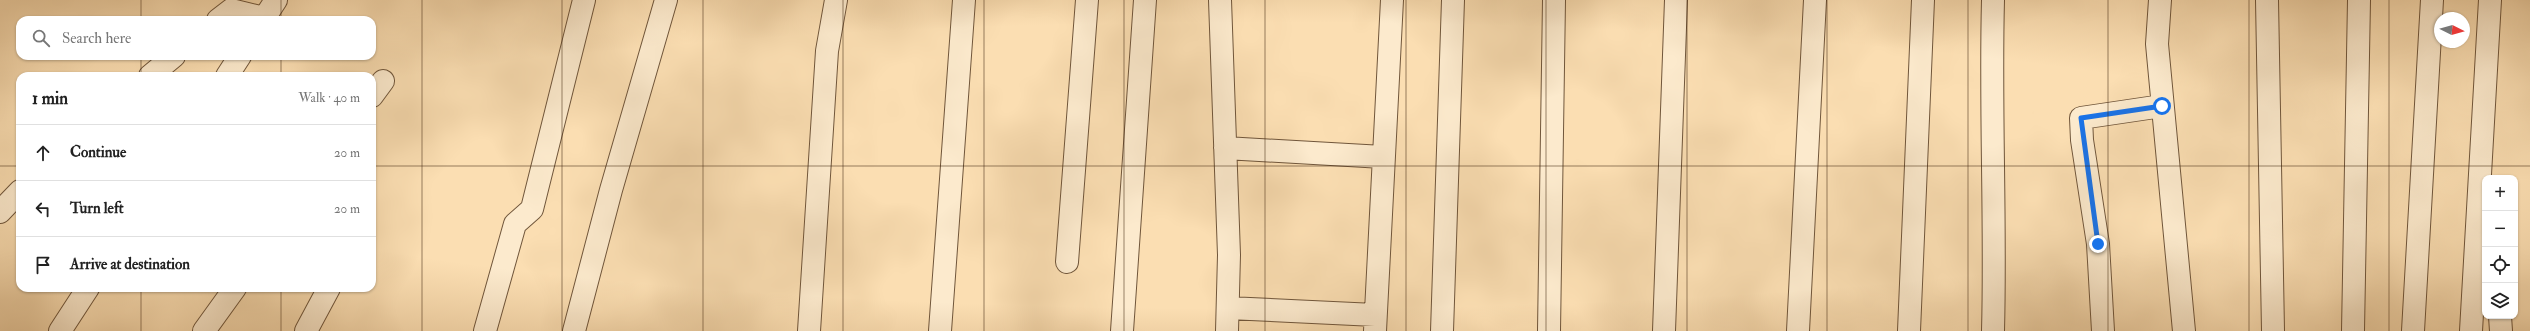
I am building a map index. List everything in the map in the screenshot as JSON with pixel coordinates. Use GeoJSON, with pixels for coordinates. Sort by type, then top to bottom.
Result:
{"type":"FeatureCollection","features":[{"type":"Feature","properties":{"kind":"street"},"geometry":{"type":"LineString","coordinates":[[266,16],[276,0]]}},
{"type":"Feature","properties":{"kind":"street"},"geometry":{"type":"LineString","coordinates":[[484,331],[516,224],[532,208],[584,0]]}},
{"type":"Feature","properties":{"kind":"street"},"geometry":{"type":"LineString","coordinates":[[574,331],[610,190],[666,0]]}},
{"type":"Feature","properties":{"kind":"street"},"geometry":{"type":"LineString","coordinates":[[809,331],[827,51],[836,0]]}},
{"type":"Feature","properties":{"kind":"street"},"geometry":{"type":"LineString","coordinates":[[940,331],[964,0]]}},
{"type":"Feature","properties":{"kind":"street"},"geometry":{"type":"LineString","coordinates":[[1067,262],[1087,0]]}},
{"type":"Feature","properties":{"kind":"street"},"geometry":{"type":"LineString","coordinates":[[1122,331],[1145,0]]}},
{"type":"Feature","properties":{"kind":"street"},"geometry":{"type":"LineString","coordinates":[[1220,0],[1229,255],[1228,331]]}},
{"type":"Feature","properties":{"kind":"street"},"geometry":{"type":"LineString","coordinates":[[1228,308],[1375,323],[1392,0]]}},
{"type":"Feature","properties":{"kind":"street"},"geometry":{"type":"LineString","coordinates":[[1442,331],[1453,0]]}},
{"type":"Feature","properties":{"kind":"street"},"geometry":{"type":"LineString","coordinates":[[1549,331],[1554,0]]}},
{"type":"Feature","properties":{"kind":"street"},"geometry":{"type":"LineString","coordinates":[[1664,331],[1676,0]]}},
{"type":"Feature","properties":{"kind":"street"},"geometry":{"type":"LineString","coordinates":[[1798,331],[1815,0]]}},
{"type":"Feature","properties":{"kind":"street"},"geometry":{"type":"LineString","coordinates":[[1909,331],[1923,0]]}},
{"type":"Feature","properties":{"kind":"street"},"geometry":{"type":"LineString","coordinates":[[1993,0],[1990,103],[1994,271],[1993,331]]}},
{"type":"Feature","properties":{"kind":"street"},"geometry":{"type":"LineString","coordinates":[[2160,0],[2157,44],[2184,331]]}},
{"type":"Feature","properties":{"kind":"street"},"geometry":{"type":"LineString","coordinates":[[2267,0],[2273,331]]}},
{"type":"Feature","properties":{"kind":"street"},"geometry":{"type":"LineString","coordinates":[[2353,331],[2360,0]]}},
{"type":"Feature","properties":{"kind":"street"},"geometry":{"type":"LineString","coordinates":[[2412,331],[2432,0]]}},
{"type":"Feature","properties":{"kind":"street"},"geometry":{"type":"LineString","coordinates":[[2471,331],[2480,266],[2490,0]]}},
{"type":"Feature","properties":{"kind":"street"},"geometry":{"type":"LineString","coordinates":[[223,16],[231,10],[253,16]]}},
{"type":"Feature","properties":{"kind":"street"},"geometry":{"type":"LineString","coordinates":[[155,72],[169,60]]}},
{"type":"Feature","properties":{"kind":"street"},"geometry":{"type":"LineString","coordinates":[[230,72],[237,60]]}},
{"type":"Feature","properties":{"kind":"street"},"geometry":{"type":"LineString","coordinates":[[2102,331],[2098,244],[2081,118],[2162,106]]}},
{"type":"Feature","properties":{"kind":"street"},"geometry":{"type":"LineString","coordinates":[[1225,148],[1383,157]]}},
{"type":"Feature","properties":{"kind":"street"},"geometry":{"type":"LineString","coordinates":[[0,212],[16,194]]}},
{"type":"Feature","properties":{"kind":"street"},"geometry":{"type":"LineString","coordinates":[[60,331],[85,292]]}},
{"type":"Feature","properties":{"kind":"street"},"geometry":{"type":"LineString","coordinates":[[204,331],[232,292]]}},
{"type":"Feature","properties":{"kind":"street"},"geometry":{"type":"LineString","coordinates":[[306,331],[327,292]]}},
{"type":"Feature","properties":{"kind":"street"},"geometry":{"type":"LineString","coordinates":[[2500,319],[2501,331]]}},
{"type":"Feature","properties":{"kind":"route"},"geometry":{"type":"LineString","coordinates":[[2098,244],[2082,140],[2081,118],[2162,106]]}}]}
